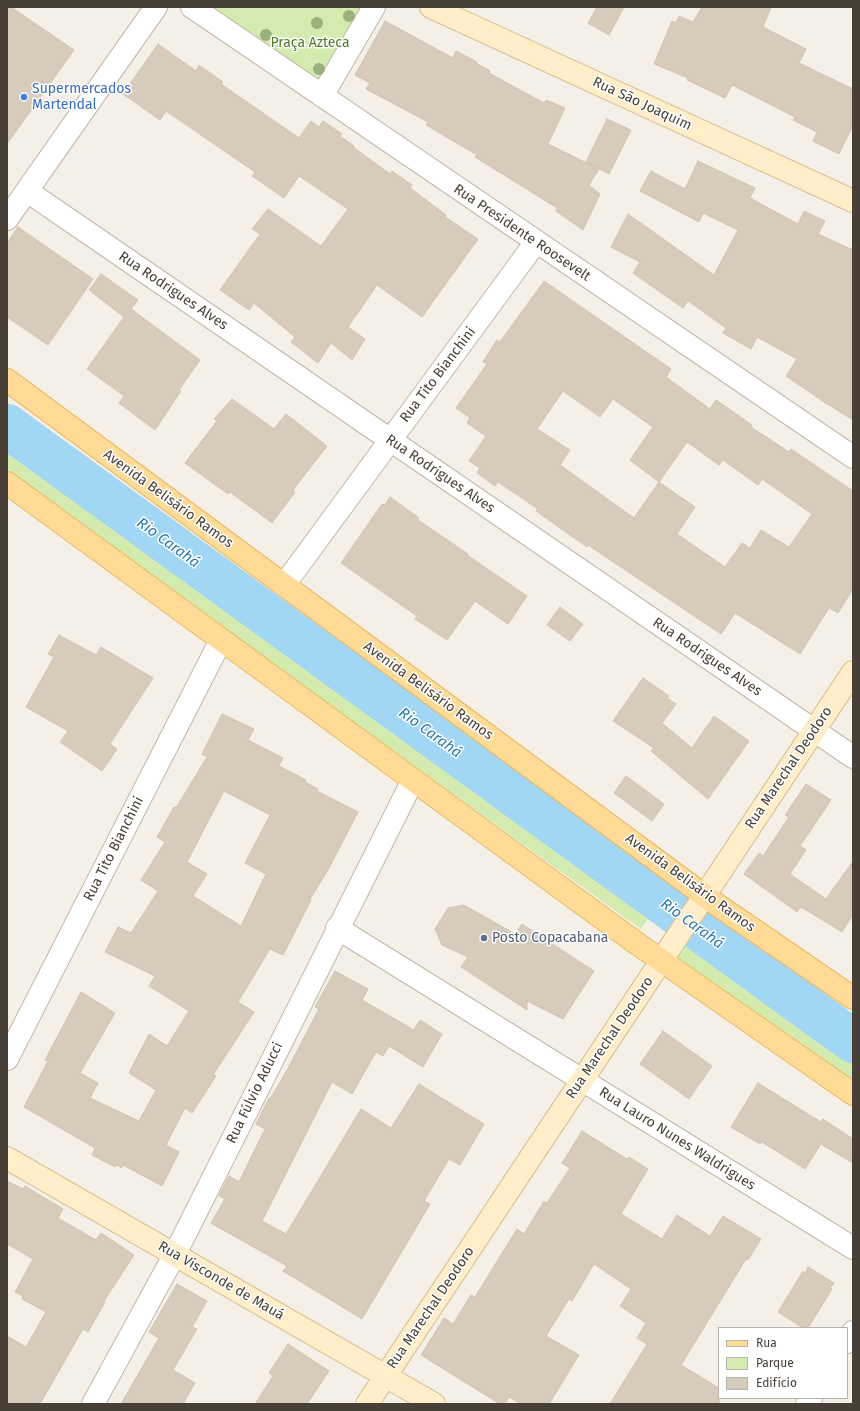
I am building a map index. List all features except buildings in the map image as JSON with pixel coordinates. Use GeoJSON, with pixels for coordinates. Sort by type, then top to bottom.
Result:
{"type":"FeatureCollection","features":[{"type":"Feature","properties":{"kind":"main road","name":"Avenida Belisário Ramos"},"geometry":{"type":"LineString","coordinates":[[7,380],[284,585],[701,902],[853,998]]}},
{"type":"Feature","properties":{"kind":"main road"},"geometry":{"type":"LineString","coordinates":[[7,483],[413,780],[665,955],[853,1094]]}},
{"type":"Feature","properties":{"kind":"street"},"geometry":{"type":"LineString","coordinates":[[7,219],[156,7]]}},
{"type":"Feature","properties":{"kind":"street","name":"Rua Presidente Roosevelt"},"geometry":{"type":"LineString","coordinates":[[192,7],[853,457]]}},
{"type":"Feature","properties":{"kind":"street"},"geometry":{"type":"LineString","coordinates":[[322,96],[374,7]]}},
{"type":"Feature","properties":{"kind":"street","name":"Rua São Joaquim"},"geometry":{"type":"LineString","coordinates":[[431,7],[853,201]]}},
{"type":"Feature","properties":{"kind":"street","name":"Rua Rodrigues Alves"},"geometry":{"type":"LineString","coordinates":[[27,191],[853,757]]}},
{"type":"Feature","properties":{"kind":"street","name":"Rua Tito Bianchini"},"geometry":{"type":"LineString","coordinates":[[284,585],[536,242]]}},
{"type":"Feature","properties":{"kind":"street","name":"Rua Tito Bianchini"},"geometry":{"type":"LineString","coordinates":[[7,1059],[221,640]]}},
{"type":"Feature","properties":{"kind":"street","name":"Rua Marechal Deodoro"},"geometry":{"type":"LineString","coordinates":[[367,1404],[853,672]]}},
{"type":"Feature","properties":{"kind":"street","name":"Rua Fúlvio Aducci"},"geometry":{"type":"LineString","coordinates":[[93,1404],[175,1254],[337,928],[413,780]]}},
{"type":"Feature","properties":{"kind":"street","name":"Rua Lauro Nunes Waldrigues"},"geometry":{"type":"LineString","coordinates":[[337,928],[853,1248]]}},
{"type":"Feature","properties":{"kind":"street","name":"Rua Visconde de Mauá"},"geometry":{"type":"LineString","coordinates":[[7,1158],[434,1404]]}},
{"type":"Feature","properties":{"kind":"green space","name":"Praça Azteca"},"geometry":{"type":"Polygon","coordinates":[[[192,7],[374,7],[322,96],[192,7]]]}},
{"type":"Feature","properties":{"kind":"green space"},"geometry":{"type":"Polygon","coordinates":[[[7,402],[668,891],[641,929],[226,631],[7,469],[7,402]]]}},
{"type":"Feature","properties":{"kind":"green space"},"geometry":{"type":"Polygon","coordinates":[[[694,914],[853,1024],[853,1082],[668,953],[694,914]]]}},
{"type":"Feature","properties":{"kind":"waterway","name":"Rio Carahá"},"geometry":{"type":"LineString","coordinates":[[7,426],[853,1041]]}},
{"type":"Feature","properties":{"kind":"place","name":"Supermercados Martendal"},"geometry":{"type":"Point","coordinates":[24,97]}},
{"type":"Feature","properties":{"kind":"place","name":"Posto Copacabana"},"geometry":{"type":"Point","coordinates":[484,938]}}]}
